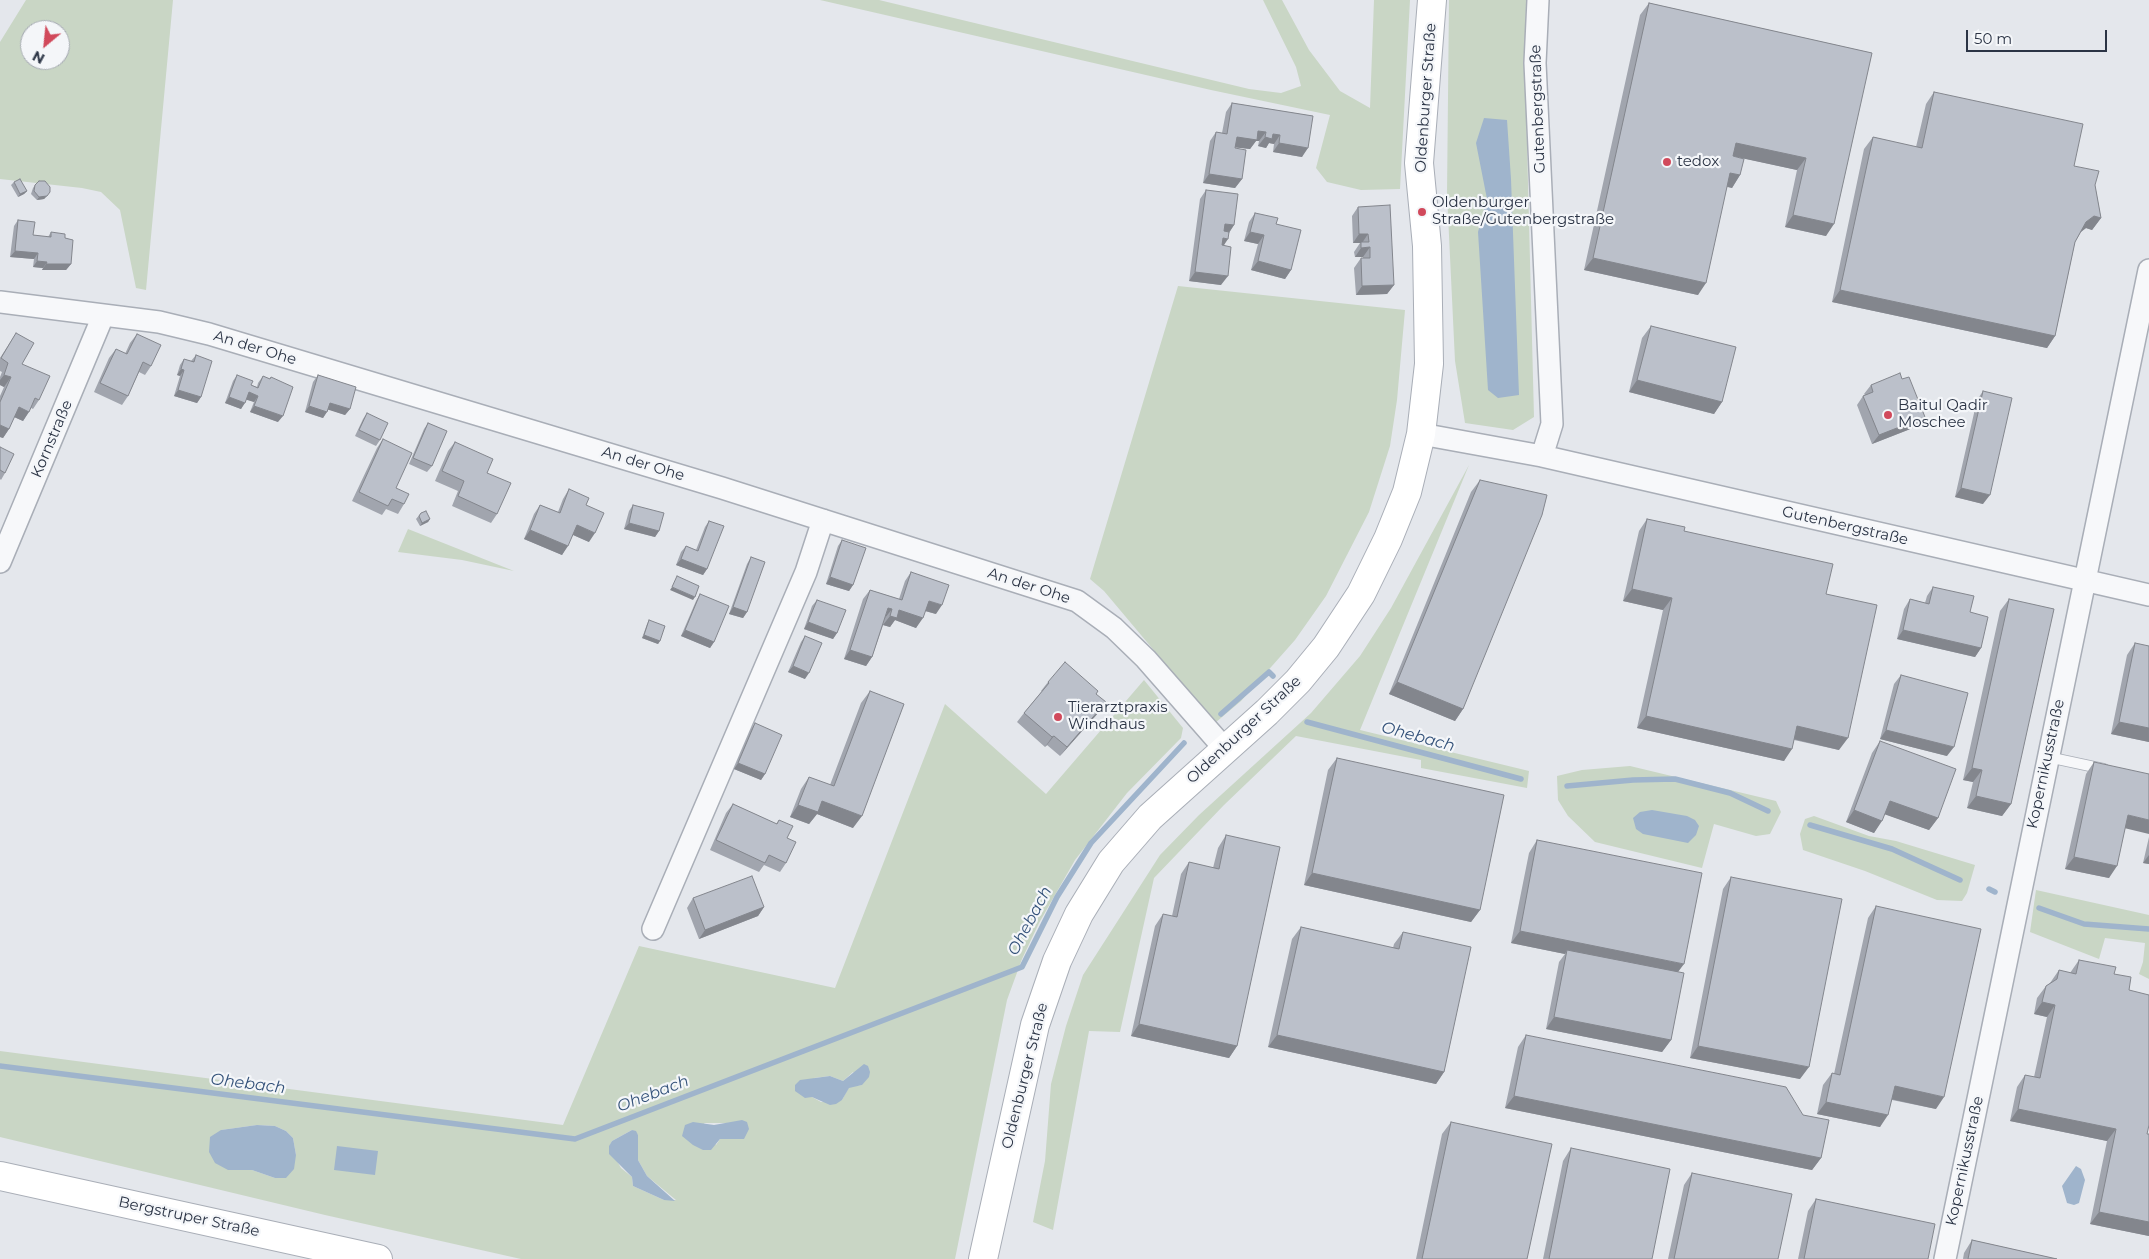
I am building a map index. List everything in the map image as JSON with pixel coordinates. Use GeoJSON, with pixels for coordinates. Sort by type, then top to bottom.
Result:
{"type":"FeatureCollection","features":[{"type":"Feature","properties":{"kind":"main road","name":"Oldenburger Straße"},"geometry":{"type":"LineString","coordinates":[[987,1254],[1035,1025],[1057,961],[1078,914],[1111,862],[1150,817],[1224,748],[1267,712],[1298,681],[1326,646],[1361,594],[1388,539],[1406,492],[1421,434],[1429,364],[1427,246],[1419,163],[1432,0]]}},
{"type":"Feature","properties":{"kind":"main road","name":"Bergstruper Straße"},"geometry":{"type":"LineString","coordinates":[[0,1176],[378,1259]]}},
{"type":"Feature","properties":{"kind":"street","name":"Gutenbergstraße"},"geometry":{"type":"LineString","coordinates":[[1538,0],[1535,63],[1552,424],[1542,456]]}},
{"type":"Feature","properties":{"kind":"street","name":"Kopernikusstraße"},"geometry":{"type":"LineString","coordinates":[[1945,1259],[2149,270]]}},
{"type":"Feature","properties":{"kind":"street","name":"An der Ohe"},"geometry":{"type":"LineString","coordinates":[[0,302],[159,322],[209,334],[823,520],[1077,601],[1114,628],[1146,659],[1224,748]]}},
{"type":"Feature","properties":{"kind":"street","name":"Kornstraße"},"geometry":{"type":"LineString","coordinates":[[0,562],[104,316]]}},
{"type":"Feature","properties":{"kind":"street","name":"Gutenbergstraße"},"geometry":{"type":"LineString","coordinates":[[1421,434],[1542,456],[2149,595]]}},
{"type":"Feature","properties":{"kind":"street"},"geometry":{"type":"LineString","coordinates":[[654,929],[806,572],[823,520]]}},
{"type":"Feature","properties":{"kind":"lane"},"geometry":{"type":"LineString","coordinates":[[2048,757],[2112,770]]}},
{"type":"Feature","properties":{"kind":"green space"},"geometry":{"type":"Polygon","coordinates":[[[26,0],[173,0],[146,290],[136,288],[120,210],[101,192],[82,188],[0,179],[0,42],[26,0]]]}},
{"type":"Feature","properties":{"kind":"green space"},"geometry":{"type":"Polygon","coordinates":[[[820,0],[879,0],[1249,89],[1281,93],[1301,86],[1296,67],[1263,0],[1282,0],[1309,50],[1340,91],[1370,108],[1374,0],[1410,0],[1400,189],[1361,190],[1327,182],[1316,168],[1330,115],[1211,90],[820,0]]]}},
{"type":"Feature","properties":{"kind":"green space"},"geometry":{"type":"Polygon","coordinates":[[[1449,0],[1526,0],[1525,66],[1534,417],[1513,430],[1465,423],[1455,361],[1447,194],[1449,0]]]}},
{"type":"Feature","properties":{"kind":"green space"},"geometry":{"type":"Polygon","coordinates":[[[1178,286],[1405,310],[1397,400],[1390,446],[1369,512],[1326,596],[1295,640],[1241,701],[1215,723],[1104,591],[1090,579],[1178,286]]]}},
{"type":"Feature","properties":{"kind":"green space"},"geometry":{"type":"Polygon","coordinates":[[[1469,465],[1360,730],[1529,771],[1527,788],[1421,768],[1421,760],[1296,736],[1224,805],[1154,878],[1120,1032],[1089,1031],[1053,1230],[1033,1222],[1045,1161],[1051,1084],[1066,1026],[1083,975],[1160,855],[1199,815],[1311,713],[1360,656],[1391,608],[1469,465]]]}},
{"type":"Feature","properties":{"kind":"green space"},"geometry":{"type":"Polygon","coordinates":[[[408,529],[514,571],[462,560],[398,552],[408,529]]]}},
{"type":"Feature","properties":{"kind":"green space"},"geometry":{"type":"Polygon","coordinates":[[[1144,680],[1183,728],[1181,738],[1127,793],[1075,860],[1039,923],[1022,959],[1007,1000],[955,1259],[521,1259],[325,1215],[0,1137],[0,1051],[563,1125],[639,946],[835,988],[945,704],[1046,794],[1144,680]],[[853,1072],[843,1081],[830,1076],[814,1078],[812,1097],[821,1102],[842,1100],[849,1087],[862,1085],[853,1072]],[[704,1123],[716,1145],[720,1139],[744,1139],[728,1123],[704,1123]],[[257,1125],[221,1130],[237,1168],[252,1170],[275,1178],[296,1155],[293,1138],[286,1131],[275,1126],[257,1125]],[[632,1130],[612,1141],[609,1147],[621,1168],[632,1177],[633,1186],[664,1200],[676,1200],[647,1176],[638,1160],[638,1135],[632,1130]]]}},
{"type":"Feature","properties":{"kind":"green space"},"geometry":{"type":"Polygon","coordinates":[[[1630,766],[1776,801],[1781,812],[1770,834],[1756,836],[1714,824],[1702,868],[1595,842],[1568,816],[1558,800],[1557,776],[1582,770],[1630,766]]]}},
{"type":"Feature","properties":{"kind":"green space"},"geometry":{"type":"Polygon","coordinates":[[[1814,816],[1869,836],[1896,841],[1975,865],[1967,893],[1962,901],[1937,900],[1865,871],[1803,850],[1800,834],[1805,819],[1814,816]]]}},
{"type":"Feature","properties":{"kind":"green space"},"geometry":{"type":"Polygon","coordinates":[[[2036,890],[2149,915],[2149,979],[2139,974],[2143,962],[2145,943],[2105,938],[2099,959],[2030,932],[2036,890]]]}},
{"type":"Feature","properties":{"kind":"water"},"geometry":{"type":"Polygon","coordinates":[[[1484,118],[1507,120],[1511,179],[1519,395],[1498,398],[1488,390],[1478,232],[1487,199],[1476,143],[1484,118]]]}},
{"type":"Feature","properties":{"kind":"water"},"geometry":{"type":"Polygon","coordinates":[[[1652,810],[1687,816],[1695,820],[1699,826],[1696,835],[1688,843],[1643,834],[1636,829],[1633,818],[1640,812],[1652,810]]]}},
{"type":"Feature","properties":{"kind":"water"},"geometry":{"type":"Polygon","coordinates":[[[864,1064],[868,1066],[869,1077],[862,1085],[849,1088],[842,1100],[836,1104],[830,1105],[812,1097],[805,1098],[795,1091],[795,1085],[800,1080],[830,1076],[843,1081],[864,1064]]]}},
{"type":"Feature","properties":{"kind":"water"},"geometry":{"type":"Polygon","coordinates":[[[742,1120],[747,1122],[749,1129],[744,1139],[720,1139],[711,1150],[703,1150],[682,1136],[685,1125],[693,1122],[714,1125],[742,1120]]]}},
{"type":"Feature","properties":{"kind":"water"},"geometry":{"type":"Polygon","coordinates":[[[257,1125],[275,1126],[286,1131],[293,1138],[296,1155],[294,1169],[286,1178],[275,1178],[252,1170],[228,1170],[215,1163],[209,1152],[210,1137],[221,1130],[257,1125]]]}},
{"type":"Feature","properties":{"kind":"water"},"geometry":{"type":"Polygon","coordinates":[[[632,1130],[636,1131],[638,1135],[638,1160],[647,1176],[675,1201],[664,1200],[633,1186],[632,1177],[609,1154],[609,1146],[612,1141],[632,1130]]]}},
{"type":"Feature","properties":{"kind":"water"},"geometry":{"type":"Polygon","coordinates":[[[337,1146],[378,1151],[375,1175],[334,1170],[337,1146]]]}},
{"type":"Feature","properties":{"kind":"water"},"geometry":{"type":"Polygon","coordinates":[[[2076,1166],[2081,1169],[2085,1180],[2079,1203],[2074,1205],[2067,1203],[2062,1186],[2076,1166]]]}},
{"type":"Feature","properties":{"kind":"building","name":"tedox"},"geometry":{"type":"Polygon","coordinates":[[[1649,3],[1872,53],[1834,224],[1793,215],[1806,158],[1736,143],[1733,156],[1744,159],[1740,175],[1730,173],[1706,283],[1593,258],[1649,3]]]}},
{"type":"Feature","properties":{"kind":"building"},"geometry":{"type":"Polygon","coordinates":[[[1934,92],[2083,124],[2074,166],[2099,171],[2095,185],[2101,218],[2094,216],[2086,222],[2075,242],[2055,336],[1840,290],[1873,137],[1922,148],[1934,92]]]}},
{"type":"Feature","properties":{"kind":"building"},"geometry":{"type":"Polygon","coordinates":[[[1232,103],[1313,116],[1308,148],[1279,143],[1280,135],[1273,134],[1272,139],[1265,137],[1266,132],[1258,131],[1257,140],[1237,137],[1235,148],[1246,150],[1242,179],[1209,174],[1216,132],[1227,134],[1232,103]]]}},
{"type":"Feature","properties":{"kind":"building"},"geometry":{"type":"Polygon","coordinates":[[[20,179],[27,191],[20,194],[14,182],[20,179]]]}},
{"type":"Feature","properties":{"kind":"building"},"geometry":{"type":"Polygon","coordinates":[[[39,181],[45,181],[50,187],[50,192],[47,196],[39,197],[34,191],[35,185],[39,181]]]}},
{"type":"Feature","properties":{"kind":"building"},"geometry":{"type":"Polygon","coordinates":[[[1206,190],[1238,194],[1234,225],[1225,224],[1224,231],[1229,232],[1228,239],[1223,238],[1222,245],[1231,247],[1228,276],[1195,272],[1206,190]]]}},
{"type":"Feature","properties":{"kind":"building"},"geometry":{"type":"Polygon","coordinates":[[[1390,205],[1394,285],[1362,286],[1361,258],[1370,258],[1370,247],[1361,248],[1361,242],[1369,242],[1368,234],[1359,234],[1358,207],[1390,205]]]}},
{"type":"Feature","properties":{"kind":"building"},"geometry":{"type":"Polygon","coordinates":[[[1255,213],[1278,218],[1276,224],[1301,230],[1291,270],[1258,261],[1264,235],[1250,232],[1255,213]]]}},
{"type":"Feature","properties":{"kind":"building"},"geometry":{"type":"Polygon","coordinates":[[[18,220],[35,222],[33,235],[51,237],[51,232],[65,234],[65,238],[73,240],[71,264],[46,264],[47,262],[37,261],[38,253],[15,251],[18,220]]]}},
{"type":"Feature","properties":{"kind":"building"},"geometry":{"type":"Polygon","coordinates":[[[1651,326],[1736,347],[1722,402],[1637,380],[1651,326]]]}},
{"type":"Feature","properties":{"kind":"building"},"geometry":{"type":"Polygon","coordinates":[[[16,333],[34,343],[22,364],[50,376],[39,400],[35,398],[29,412],[19,407],[9,429],[0,425],[0,402],[11,377],[4,375],[8,363],[1,358],[16,333]]]}},
{"type":"Feature","properties":{"kind":"building"},"geometry":{"type":"Polygon","coordinates":[[[137,334],[161,345],[151,366],[143,362],[128,396],[100,383],[116,349],[127,354],[137,334]]]}},
{"type":"Feature","properties":{"kind":"building"},"geometry":{"type":"Polygon","coordinates":[[[196,355],[212,361],[201,397],[178,390],[184,370],[181,369],[184,359],[194,362],[196,355]]]}},
{"type":"Feature","properties":{"kind":"building","name":"Baitul Qadir Moschee"},"geometry":{"type":"Polygon","coordinates":[[[1900,373],[1902,379],[1909,377],[1925,417],[1879,435],[1863,396],[1873,392],[1871,385],[1900,373]]]}},
{"type":"Feature","properties":{"kind":"building"},"geometry":{"type":"Polygon","coordinates":[[[237,375],[253,381],[251,385],[258,388],[263,376],[270,379],[271,377],[293,387],[283,416],[254,406],[258,396],[249,392],[245,403],[229,397],[237,375]]]}},
{"type":"Feature","properties":{"kind":"building"},"geometry":{"type":"Polygon","coordinates":[[[318,375],[356,387],[350,409],[330,403],[327,412],[309,406],[318,375]]]}},
{"type":"Feature","properties":{"kind":"building"},"geometry":{"type":"Polygon","coordinates":[[[1983,391],[2012,398],[1990,495],[1961,488],[1983,391]]]}},
{"type":"Feature","properties":{"kind":"building"},"geometry":{"type":"Polygon","coordinates":[[[367,413],[388,423],[380,440],[359,430],[367,413]]]}},
{"type":"Feature","properties":{"kind":"building"},"geometry":{"type":"Polygon","coordinates":[[[428,423],[447,431],[432,466],[413,458],[428,423]]]}},
{"type":"Feature","properties":{"kind":"building"},"geometry":{"type":"Polygon","coordinates":[[[383,439],[412,453],[396,488],[409,494],[404,504],[392,499],[388,506],[359,492],[383,439]]]}},
{"type":"Feature","properties":{"kind":"building"},"geometry":{"type":"Polygon","coordinates":[[[455,442],[493,459],[487,473],[511,483],[497,514],[458,496],[464,481],[442,471],[455,442]]]}},
{"type":"Feature","properties":{"kind":"building"},"geometry":{"type":"Polygon","coordinates":[[[0,447],[14,454],[5,473],[0,470],[0,447]]]}},
{"type":"Feature","properties":{"kind":"building"},"geometry":{"type":"Polygon","coordinates":[[[1480,480],[1547,495],[1542,515],[1463,709],[1397,682],[1480,480]]]}},
{"type":"Feature","properties":{"kind":"building"},"geometry":{"type":"Polygon","coordinates":[[[569,489],[589,498],[586,505],[604,513],[595,533],[577,525],[568,546],[530,530],[540,505],[560,513],[569,489]]]}},
{"type":"Feature","properties":{"kind":"building"},"geometry":{"type":"Polygon","coordinates":[[[633,505],[664,513],[659,531],[629,523],[633,505]]]}},
{"type":"Feature","properties":{"kind":"building"},"geometry":{"type":"Polygon","coordinates":[[[426,511],[430,519],[422,523],[419,516],[426,511]]]}},
{"type":"Feature","properties":{"kind":"building"},"geometry":{"type":"Polygon","coordinates":[[[1647,519],[1685,527],[1684,531],[1833,564],[1826,594],[1877,605],[1848,738],[1797,726],[1792,749],[1646,716],[1672,598],[1632,589],[1647,519]]]}},
{"type":"Feature","properties":{"kind":"building"},"geometry":{"type":"Polygon","coordinates":[[[709,521],[724,526],[707,569],[681,559],[686,546],[698,551],[709,521]]]}},
{"type":"Feature","properties":{"kind":"building"},"geometry":{"type":"Polygon","coordinates":[[[842,540],[866,548],[853,585],[830,577],[842,540]]]}},
{"type":"Feature","properties":{"kind":"building"},"geometry":{"type":"Polygon","coordinates":[[[751,557],[765,562],[747,612],[733,607],[751,557]]]}},
{"type":"Feature","properties":{"kind":"building"},"geometry":{"type":"Polygon","coordinates":[[[911,572],[949,585],[942,605],[929,601],[923,618],[899,610],[897,618],[890,616],[892,609],[888,608],[872,657],[850,650],[870,590],[902,600],[911,572]]]}},
{"type":"Feature","properties":{"kind":"building"},"geometry":{"type":"Polygon","coordinates":[[[677,576],[699,586],[695,597],[672,587],[677,576]]]}},
{"type":"Feature","properties":{"kind":"building"},"geometry":{"type":"Polygon","coordinates":[[[1933,587],[1974,596],[1970,612],[1988,617],[1981,648],[1903,630],[1910,599],[1929,604],[1933,587]]]}},
{"type":"Feature","properties":{"kind":"building"},"geometry":{"type":"Polygon","coordinates":[[[700,594],[729,606],[714,642],[685,630],[700,594]]]}},
{"type":"Feature","properties":{"kind":"building"},"geometry":{"type":"Polygon","coordinates":[[[2009,599],[2054,609],[2011,804],[1976,796],[1982,770],[1972,768],[2009,599]]]}},
{"type":"Feature","properties":{"kind":"building"},"geometry":{"type":"Polygon","coordinates":[[[817,600],[846,610],[837,633],[808,622],[817,600]]]}},
{"type":"Feature","properties":{"kind":"building"},"geometry":{"type":"Polygon","coordinates":[[[649,620],[665,626],[660,641],[644,635],[649,620]]]}},
{"type":"Feature","properties":{"kind":"building"},"geometry":{"type":"Polygon","coordinates":[[[805,636],[822,643],[809,673],[793,666],[805,636]]]}},
{"type":"Feature","properties":{"kind":"building"},"geometry":{"type":"Polygon","coordinates":[[[2135,643],[2149,646],[2149,728],[2119,722],[2135,643]]]}},
{"type":"Feature","properties":{"kind":"building","name":"Tierarztpraxis Windhaus"},"geometry":{"type":"Polygon","coordinates":[[[1065,662],[1098,691],[1096,694],[1106,702],[1067,747],[1024,713],[1065,662]]]}},
{"type":"Feature","properties":{"kind":"building"},"geometry":{"type":"Polygon","coordinates":[[[1901,675],[1968,693],[1954,747],[1886,730],[1901,675]]]}},
{"type":"Feature","properties":{"kind":"building"},"geometry":{"type":"Polygon","coordinates":[[[870,691],[904,704],[862,816],[822,801],[818,812],[798,805],[809,777],[834,786],[870,691]]]}},
{"type":"Feature","properties":{"kind":"building"},"geometry":{"type":"Polygon","coordinates":[[[755,723],[782,735],[765,774],[738,763],[755,723]]]}},
{"type":"Feature","properties":{"kind":"building"},"geometry":{"type":"Polygon","coordinates":[[[1880,741],[1956,769],[1938,818],[1890,801],[1882,821],[1854,810],[1880,741]]]}},
{"type":"Feature","properties":{"kind":"building"},"geometry":{"type":"Polygon","coordinates":[[[1337,758],[1504,795],[1480,910],[1312,873],[1337,758]]]}},
{"type":"Feature","properties":{"kind":"building"},"geometry":{"type":"Polygon","coordinates":[[[2094,762],[2149,774],[2149,820],[2128,815],[2117,866],[2074,857],[2094,762]]]}},
{"type":"Feature","properties":{"kind":"building"},"geometry":{"type":"Polygon","coordinates":[[[733,804],[777,824],[779,820],[793,826],[787,838],[796,842],[786,863],[769,855],[765,863],[716,840],[733,804]]]}},
{"type":"Feature","properties":{"kind":"building"},"geometry":{"type":"Polygon","coordinates":[[[1226,835],[1280,847],[1237,1046],[1139,1024],[1163,914],[1177,917],[1189,862],[1219,869],[1226,835]]]}},
{"type":"Feature","properties":{"kind":"building"},"geometry":{"type":"Polygon","coordinates":[[[1537,840],[1702,873],[1684,964],[1520,931],[1537,840]]]}},
{"type":"Feature","properties":{"kind":"building"},"geometry":{"type":"Polygon","coordinates":[[[752,876],[764,907],[705,930],[693,898],[752,876]]]}},
{"type":"Feature","properties":{"kind":"building"},"geometry":{"type":"Polygon","coordinates":[[[1731,877],[1842,899],[1809,1067],[1698,1046],[1731,877]]]}},
{"type":"Feature","properties":{"kind":"building"},"geometry":{"type":"Polygon","coordinates":[[[1876,906],[1981,929],[1944,1097],[1895,1086],[1888,1115],[1826,1102],[1832,1073],[1840,1075],[1876,906]]]}},
{"type":"Feature","properties":{"kind":"building"},"geometry":{"type":"Polygon","coordinates":[[[1301,927],[1399,949],[1403,932],[1471,947],[1444,1072],[1277,1035],[1301,927]]]}},
{"type":"Feature","properties":{"kind":"building"},"geometry":{"type":"Polygon","coordinates":[[[1567,950],[1684,973],[1671,1040],[1554,1017],[1567,950]]]}},
{"type":"Feature","properties":{"kind":"building"},"geometry":{"type":"Polygon","coordinates":[[[2079,960],[2116,967],[2114,974],[2131,977],[2129,990],[2149,995],[2149,1125],[2147,1134],[2149,1134],[2149,1222],[2099,1212],[2116,1129],[2018,1109],[2025,1075],[2040,1078],[2055,1005],[2042,1002],[2046,986],[2057,979],[2059,970],[2076,974],[2079,960]]]}},
{"type":"Feature","properties":{"kind":"building"},"geometry":{"type":"Polygon","coordinates":[[[1526,1035],[1786,1087],[1803,1115],[1829,1120],[1821,1158],[1514,1096],[1526,1035]]]}},
{"type":"Feature","properties":{"kind":"building"},"geometry":{"type":"Polygon","coordinates":[[[1451,1122],[1552,1144],[1527,1259],[1422,1259],[1451,1122]]]}},
{"type":"Feature","properties":{"kind":"building"},"geometry":{"type":"Polygon","coordinates":[[[1571,1148],[1670,1169],[1652,1259],[1549,1259],[1571,1148]]]}},
{"type":"Feature","properties":{"kind":"building"},"geometry":{"type":"Polygon","coordinates":[[[1692,1173],[1792,1194],[1778,1259],[1674,1259],[1692,1173]]]}},
{"type":"Feature","properties":{"kind":"building"},"geometry":{"type":"Polygon","coordinates":[[[1816,1199],[1935,1224],[1928,1259],[1804,1259],[1816,1199]]]}},
{"type":"Feature","properties":{"kind":"building"},"geometry":{"type":"Polygon","coordinates":[[[1972,1240],[2057,1259],[1968,1259],[1972,1240]]]}},
{"type":"Feature","properties":{"kind":"waterway","name":"Ohebach"},"geometry":{"type":"LineString","coordinates":[[1221,714],[1269,672],[1273,676]]}},
{"type":"Feature","properties":{"kind":"waterway","name":"Ohebach"},"geometry":{"type":"LineString","coordinates":[[1307,722],[1521,779]]}},
{"type":"Feature","properties":{"kind":"waterway","name":"Ohebach"},"geometry":{"type":"LineString","coordinates":[[0,1066],[575,1139],[1022,967],[1057,897],[1091,843],[1184,743]]}},
{"type":"Feature","properties":{"kind":"waterway"},"geometry":{"type":"LineString","coordinates":[[1567,786],[1633,780],[1675,779],[1730,793],[1768,811]]}},
{"type":"Feature","properties":{"kind":"waterway"},"geometry":{"type":"LineString","coordinates":[[1810,825],[1892,849],[1960,880]]}},
{"type":"Feature","properties":{"kind":"waterway"},"geometry":{"type":"LineString","coordinates":[[1989,889],[1995,892]]}},
{"type":"Feature","properties":{"kind":"waterway"},"geometry":{"type":"LineString","coordinates":[[2039,908],[2084,924],[2149,929]]}},
{"type":"Feature","properties":{"kind":"place","name":"tedox"},"geometry":{"type":"Point","coordinates":[1667,162]}},
{"type":"Feature","properties":{"kind":"place","name":"Oldenburger Straße/Gutenbergstraße"},"geometry":{"type":"Point","coordinates":[1422,212]}},
{"type":"Feature","properties":{"kind":"place","name":"Baitul Qadir Moschee"},"geometry":{"type":"Point","coordinates":[1888,415]}},
{"type":"Feature","properties":{"kind":"place","name":"Tierarztpraxis Windhaus"},"geometry":{"type":"Point","coordinates":[1058,717]}}]}
